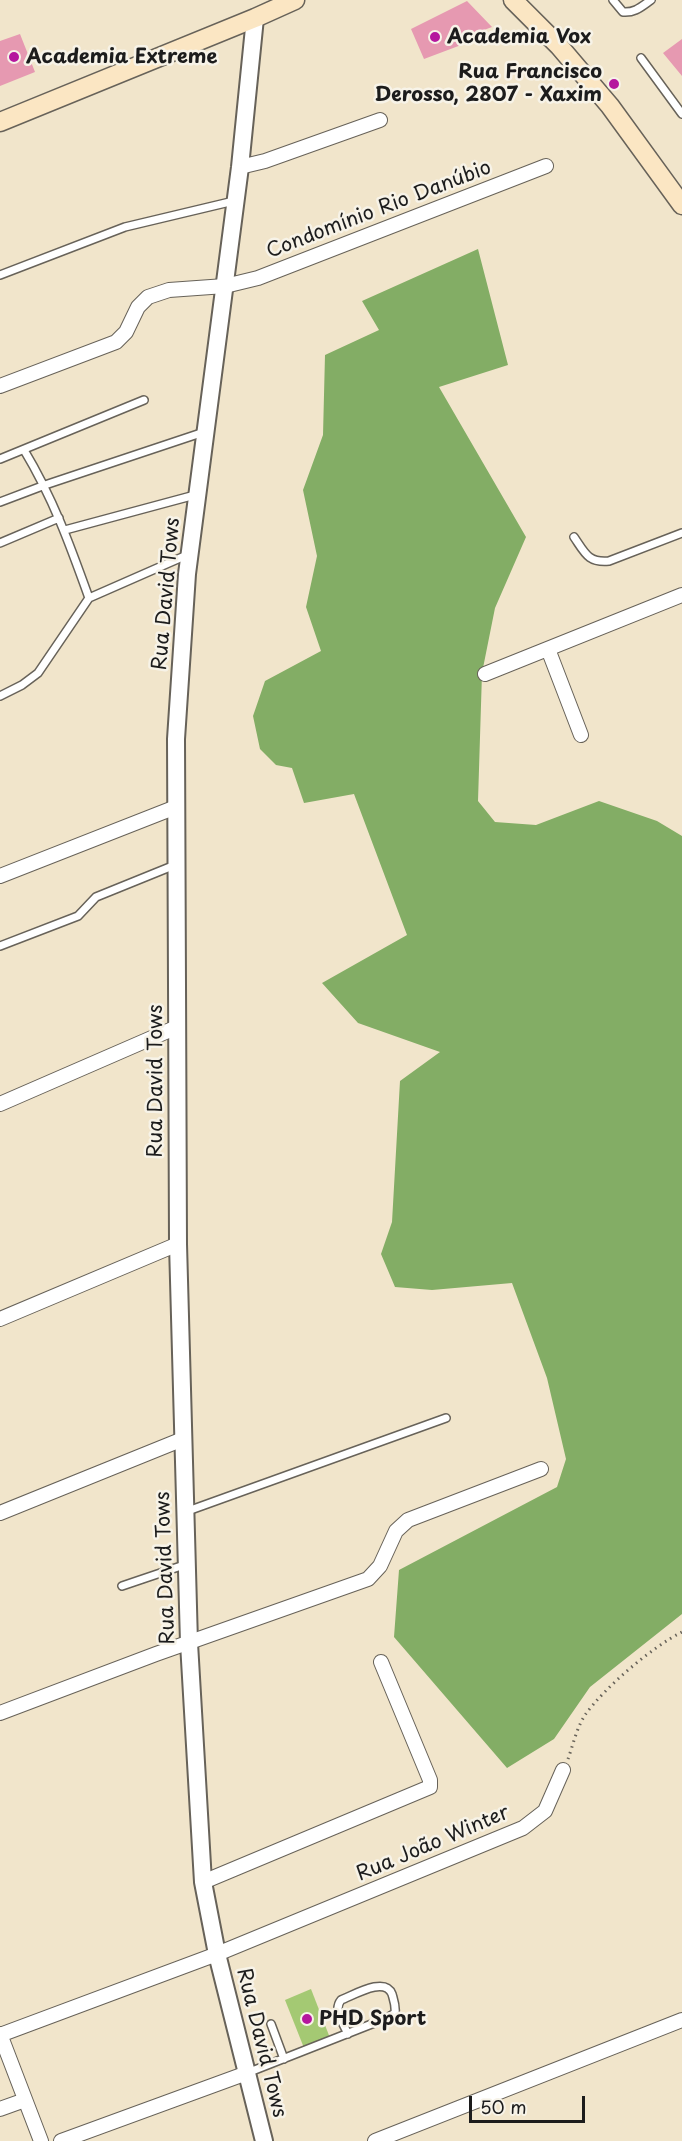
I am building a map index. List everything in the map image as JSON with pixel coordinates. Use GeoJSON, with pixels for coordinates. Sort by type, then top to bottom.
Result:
{"type":"FeatureCollection","features":[{"type":"Feature","properties":{"kind":"main road"},"geometry":{"type":"LineString","coordinates":[[0,122],[295,0]]}},
{"type":"Feature","properties":{"kind":"main road"},"geometry":{"type":"LineString","coordinates":[[513,0],[559,46],[610,106],[682,205]]}},
{"type":"Feature","properties":{"kind":"street","name":"Rua David Tows"},"geometry":{"type":"LineString","coordinates":[[255,18],[240,167],[190,554],[176,739],[176,807],[178,1244],[189,1643],[203,1882],[217,1954],[264,2141]]}},
{"type":"Feature","properties":{"kind":"street"},"geometry":{"type":"LineString","coordinates":[[240,167],[265,161],[380,120]]}},
{"type":"Feature","properties":{"kind":"street","name":"Condomínio Rio Danúbio"},"geometry":{"type":"LineString","coordinates":[[0,386],[116,342],[126,333],[138,307],[148,297],[169,290],[225,286],[258,278],[546,166]]}},
{"type":"Feature","properties":{"kind":"street"},"geometry":{"type":"LineString","coordinates":[[485,674],[682,595]]}},
{"type":"Feature","properties":{"kind":"street"},"geometry":{"type":"LineString","coordinates":[[548,649],[581,735]]}},
{"type":"Feature","properties":{"kind":"street"},"geometry":{"type":"LineString","coordinates":[[0,876],[176,807]]}},
{"type":"Feature","properties":{"kind":"street"},"geometry":{"type":"LineString","coordinates":[[0,1104],[177,1027]]}},
{"type":"Feature","properties":{"kind":"street"},"geometry":{"type":"LineString","coordinates":[[0,1318],[178,1244]]}},
{"type":"Feature","properties":{"kind":"street"},"geometry":{"type":"LineString","coordinates":[[0,1513],[183,1439]]}},
{"type":"Feature","properties":{"kind":"street"},"geometry":{"type":"LineString","coordinates":[[0,1713],[368,1579],[380,1566],[396,1531],[408,1520],[541,1469]]}},
{"type":"Feature","properties":{"kind":"street"},"geometry":{"type":"LineString","coordinates":[[203,1882],[430,1788],[430,1780],[381,1662]]}},
{"type":"Feature","properties":{"kind":"street","name":"Rua João Winter"},"geometry":{"type":"LineString","coordinates":[[0,2035],[217,1954],[523,1828],[545,1811],[564,1770]]}},
{"type":"Feature","properties":{"kind":"street"},"geometry":{"type":"LineString","coordinates":[[375,2141],[682,2020]]}},
{"type":"Feature","properties":{"kind":"street"},"geometry":{"type":"LineString","coordinates":[[0,2035],[41,2141]]}},
{"type":"Feature","properties":{"kind":"street"},"geometry":{"type":"LineString","coordinates":[[61,2141],[247,2073]]}},
{"type":"Feature","properties":{"kind":"street"},"geometry":{"type":"LineString","coordinates":[[0,2109],[25,2100]]}},
{"type":"Feature","properties":{"kind":"lane"},"geometry":{"type":"LineString","coordinates":[[613,0],[623,12],[629,13],[651,0]]}},
{"type":"Feature","properties":{"kind":"lane"},"geometry":{"type":"LineString","coordinates":[[641,58],[682,114]]}},
{"type":"Feature","properties":{"kind":"lane"},"geometry":{"type":"LineString","coordinates":[[0,275],[125,227],[235,200]]}},
{"type":"Feature","properties":{"kind":"lane"},"geometry":{"type":"LineString","coordinates":[[0,459],[144,400]]}},
{"type":"Feature","properties":{"kind":"lane"},"geometry":{"type":"LineString","coordinates":[[0,502],[206,431]]}},
{"type":"Feature","properties":{"kind":"lane"},"geometry":{"type":"LineString","coordinates":[[24,450],[45,485],[89,598]]}},
{"type":"Feature","properties":{"kind":"lane"},"geometry":{"type":"LineString","coordinates":[[64,530],[197,495]]}},
{"type":"Feature","properties":{"kind":"lane"},"geometry":{"type":"LineString","coordinates":[[0,543],[59,518]]}},
{"type":"Feature","properties":{"kind":"lane"},"geometry":{"type":"LineString","coordinates":[[574,537],[589,558],[598,562],[609,561],[682,533]]}},
{"type":"Feature","properties":{"kind":"lane"},"geometry":{"type":"LineString","coordinates":[[0,696],[22,685],[38,672],[89,598],[190,554]]}},
{"type":"Feature","properties":{"kind":"lane"},"geometry":{"type":"LineString","coordinates":[[0,946],[78,916],[96,897],[177,864]]}},
{"type":"Feature","properties":{"kind":"lane"},"geometry":{"type":"LineString","coordinates":[[185,1512],[446,1418]]}},
{"type":"Feature","properties":{"kind":"lane"},"geometry":{"type":"LineString","coordinates":[[122,1587],[187,1564]]}},
{"type":"Feature","properties":{"kind":"lane"},"geometry":{"type":"LineString","coordinates":[[247,2073],[348,2034],[395,2013],[396,2006],[390,1990],[385,1986],[378,1986],[341,2000],[337,2010],[348,2034]]}},
{"type":"Feature","properties":{"kind":"lane"},"geometry":{"type":"LineString","coordinates":[[271,2024],[284,2059]]}},
{"type":"Feature","properties":{"kind":"path"},"geometry":{"type":"LineString","coordinates":[[564,1770],[584,1716],[610,1686],[668,1639],[682,1632]]}},
{"type":"Feature","properties":{"kind":"green space"},"geometry":{"type":"Polygon","coordinates":[[[478,249],[508,365],[439,387],[526,537],[495,608],[482,673],[478,801],[495,822],[536,825],[599,801],[657,821],[682,836],[682,1614],[590,1687],[554,1739],[507,1768],[394,1637],[399,1570],[557,1487],[566,1459],[547,1378],[512,1283],[432,1290],[395,1287],[381,1254],[392,1222],[400,1081],[440,1052],[358,1023],[322,983],[407,935],[354,794],[304,803],[292,768],[276,765],[260,749],[253,716],[265,681],[321,651],[306,607],[317,556],[303,490],[323,435],[325,355],[379,330],[362,301],[478,249]]]}},
{"type":"Feature","properties":{"kind":"green space","name":"PHD Sport"},"geometry":{"type":"Polygon","coordinates":[[[311,1989],[330,2038],[304,2048],[285,2000],[311,1989]]]}},
{"type":"Feature","properties":{"kind":"building"},"geometry":{"type":"Polygon","coordinates":[[[467,1],[492,27],[484,30],[485,36],[424,59],[411,29],[467,1]]]}},
{"type":"Feature","properties":{"kind":"building","name":"Academia Extreme"},"geometry":{"type":"Polygon","coordinates":[[[20,34],[35,72],[0,86],[0,41],[20,34]]]}},
{"type":"Feature","properties":{"kind":"building"},"geometry":{"type":"Polygon","coordinates":[[[682,39],[682,76],[663,53],[682,39]]]}},
{"type":"Feature","properties":{"kind":"place","name":"Academia Vox"},"geometry":{"type":"Point","coordinates":[435,37]}},
{"type":"Feature","properties":{"kind":"place","name":"Academia Extreme"},"geometry":{"type":"Point","coordinates":[14,57]}},
{"type":"Feature","properties":{"kind":"place","name":"Rua Francisco Derosso, 2807 - Xaxim"},"geometry":{"type":"Point","coordinates":[614,84]}},
{"type":"Feature","properties":{"kind":"place","name":"PHD Sport"},"geometry":{"type":"Point","coordinates":[307,2019]}}]}
